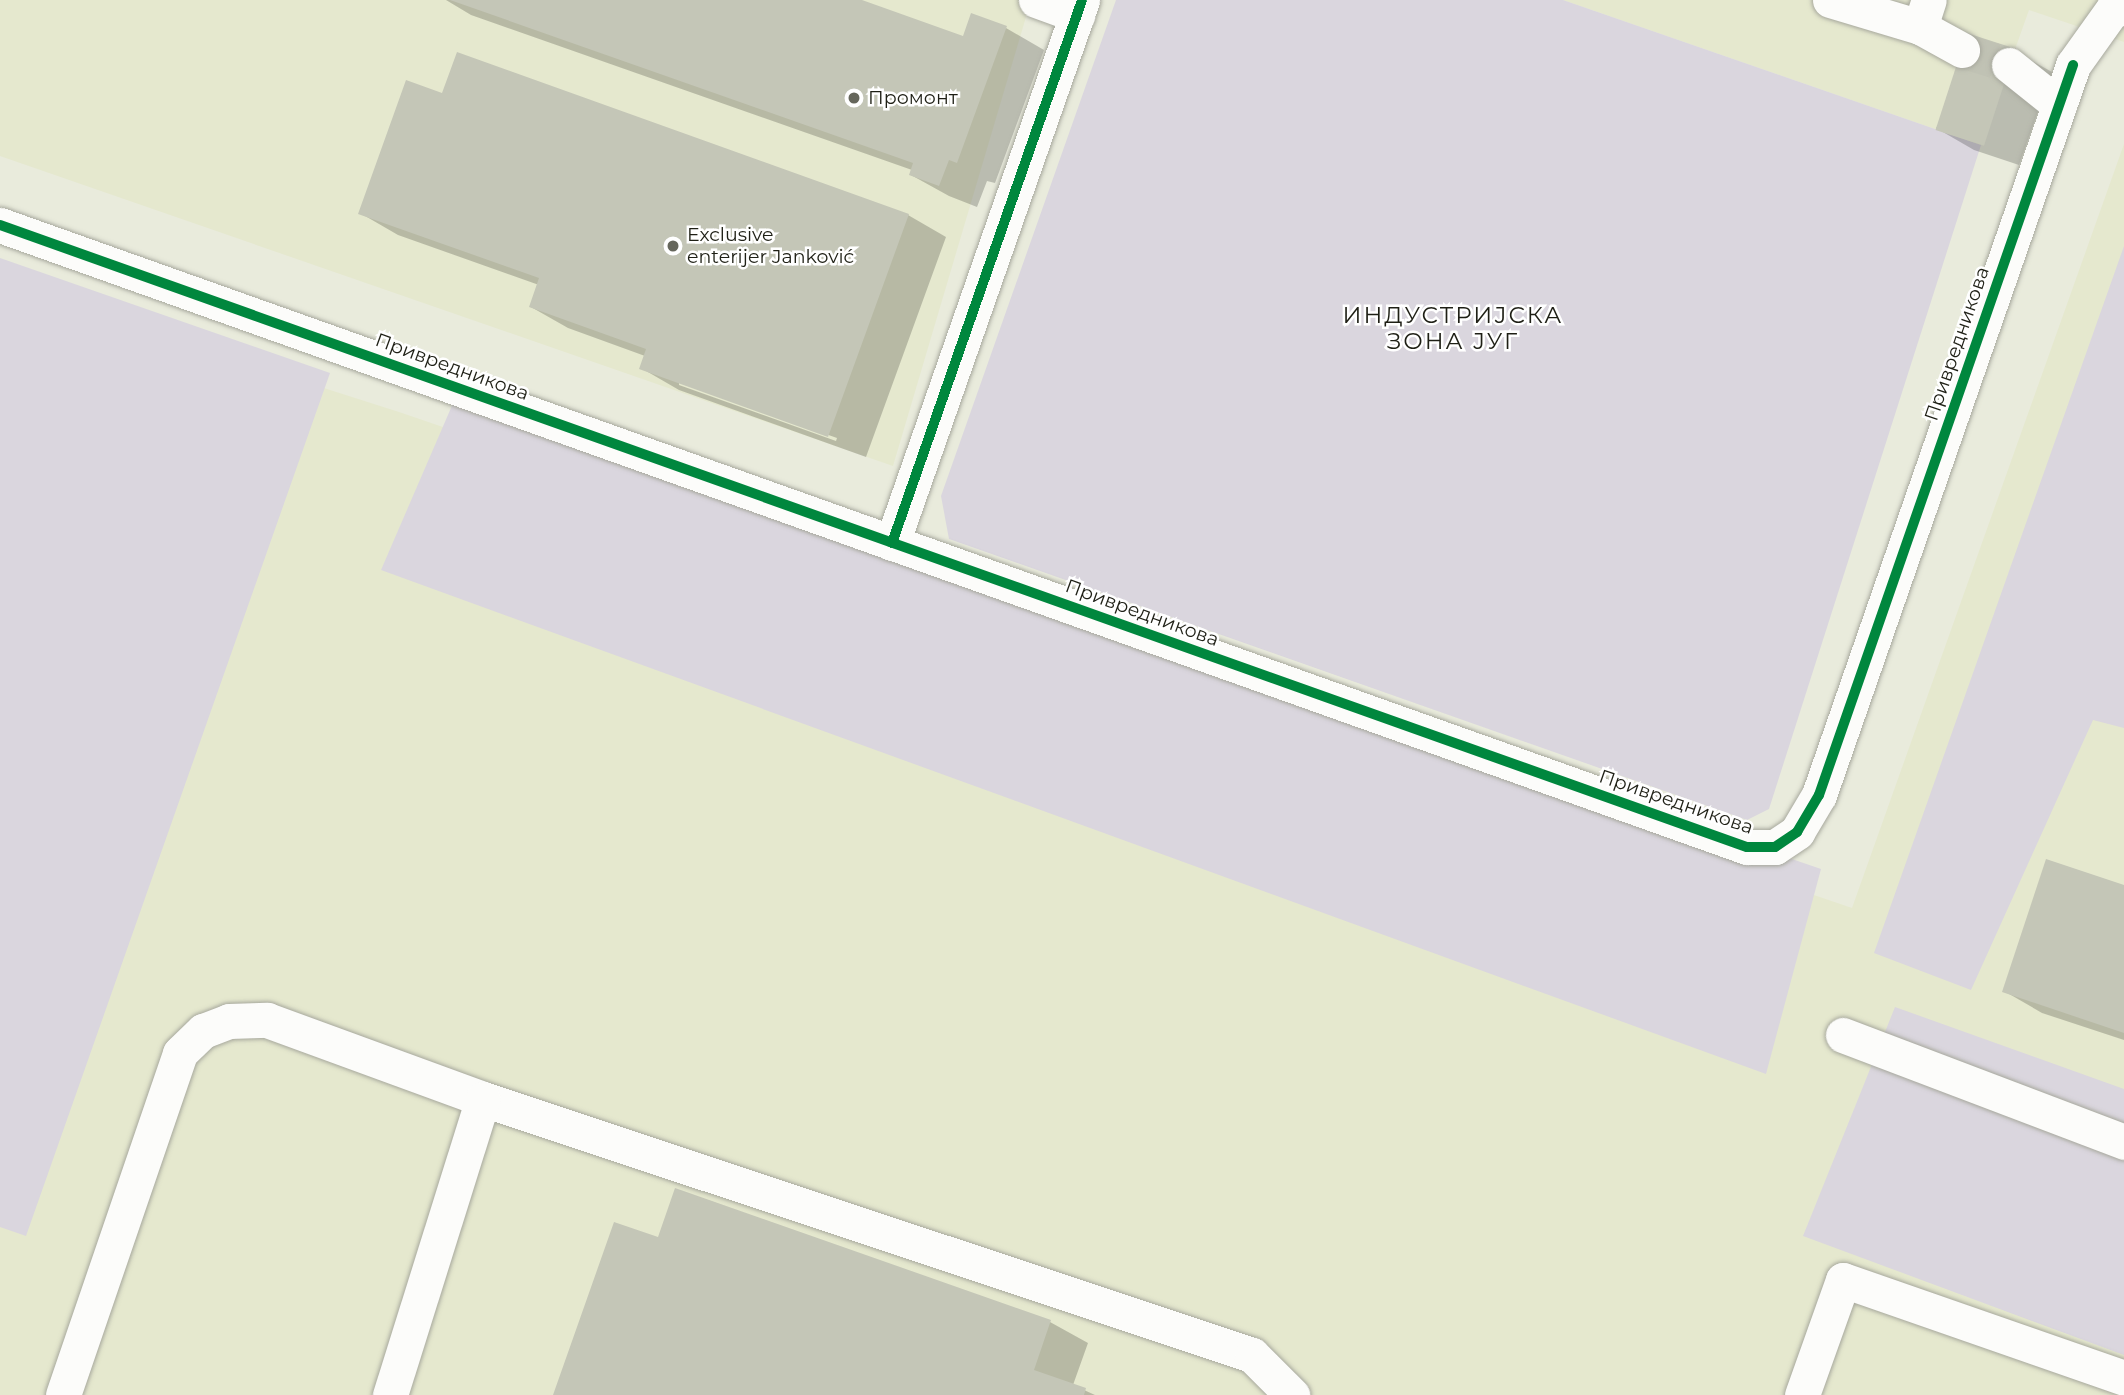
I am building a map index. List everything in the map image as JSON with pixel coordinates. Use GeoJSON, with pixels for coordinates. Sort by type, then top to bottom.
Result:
{"type":"FeatureCollection","features":[{"type":"Feature","properties":{"kind":"street"},"geometry":{"type":"LineString","coordinates":[[891,543],[1080,8],[1036,0]]}},
{"type":"Feature","properties":{"kind":"street"},"geometry":{"type":"LineString","coordinates":[[1830,0],[1924,13],[1962,50]]}},
{"type":"Feature","properties":{"kind":"street","name":"Привредникова"},"geometry":{"type":"LineString","coordinates":[[0,225],[1747,847],[1775,847],[1797,832],[1819,795],[2073,65],[2113,9],[2124,8]]}},
{"type":"Feature","properties":{"kind":"street"},"geometry":{"type":"LineString","coordinates":[[2009,65],[2059,105]]}},
{"type":"Feature","properties":{"kind":"street"},"geometry":{"type":"LineString","coordinates":[[63,1395],[180,1053],[203,1031],[229,1021],[267,1020],[483,1099],[1252,1355],[1293,1395]]}},
{"type":"Feature","properties":{"kind":"street"},"geometry":{"type":"LineString","coordinates":[[1843,1035],[2124,1142]]}},
{"type":"Feature","properties":{"kind":"street"},"geometry":{"type":"LineString","coordinates":[[390,1395],[483,1099]]}},
{"type":"Feature","properties":{"kind":"street"},"geometry":{"type":"LineString","coordinates":[[1802,1395],[1843,1280],[2124,1378]]}},
{"type":"Feature","properties":{"kind":"shaded area"},"geometry":{"type":"Polygon","coordinates":[[[0,0],[1031,0],[893,466],[0,156],[0,0]]]}},
{"type":"Feature","properties":{"kind":"shaded area"},"geometry":{"type":"Polygon","coordinates":[[[1116,0],[1563,0],[1981,145],[1769,809],[1747,820],[949,539],[941,496],[1116,0]]]}},
{"type":"Feature","properties":{"kind":"shaded area"},"geometry":{"type":"Polygon","coordinates":[[[1563,0],[2124,0],[2124,42],[2029,10],[1981,145],[1563,0]]]}},
{"type":"Feature","properties":{"kind":"shaded area"},"geometry":{"type":"Polygon","coordinates":[[[2124,144],[2124,1395],[0,1395],[0,285],[399,412],[1852,908],[2124,144]]]}},
{"type":"Feature","properties":{"kind":"shaded area"},"geometry":{"type":"Polygon","coordinates":[[[2124,246],[2124,728],[2093,720],[1971,990],[1874,953],[2124,246]]]}},
{"type":"Feature","properties":{"kind":"shaded area"},"geometry":{"type":"Polygon","coordinates":[[[0,258],[330,373],[26,1236],[0,1227],[0,258]]]}},
{"type":"Feature","properties":{"kind":"shaded area"},"geometry":{"type":"Polygon","coordinates":[[[454,401],[1821,869],[1766,1074],[381,570],[454,401]]]}},
{"type":"Feature","properties":{"kind":"shaded area"},"geometry":{"type":"Polygon","coordinates":[[[1895,1007],[2124,1089],[2124,1355],[1803,1236],[1895,1007]]]}},
{"type":"Feature","properties":{"kind":"building","name":"Промонт"},"geometry":{"type":"Polygon","coordinates":[[[450,0],[862,0],[963,36],[971,13],[1007,26],[957,163],[949,160],[939,186],[909,175],[913,163],[450,0]]]}},
{"type":"Feature","properties":{"kind":"building"},"geometry":{"type":"Polygon","coordinates":[[[1967,33],[2016,49],[1984,146],[1935,130],[1967,33]]]}},
{"type":"Feature","properties":{"kind":"building","name":"Exclusive enterijer Janković"},"geometry":{"type":"Polygon","coordinates":[[[457,52],[909,214],[828,437],[639,369],[646,349],[529,307],[539,278],[358,214],[406,80],[442,93],[457,52]]]}},
{"type":"Feature","properties":{"kind":"building"},"geometry":{"type":"Polygon","coordinates":[[[2046,859],[2124,885],[2124,1033],[2002,992],[2046,859]]]}},
{"type":"Feature","properties":{"kind":"building"},"geometry":{"type":"Polygon","coordinates":[[[675,1188],[1051,1320],[1034,1370],[1086,1388],[1084,1395],[553,1395],[614,1222],[658,1237],[675,1188]]]}},
{"type":"Feature","properties":{"kind":"tunnel"},"geometry":{"type":"LineString","coordinates":[[1962,50],[2009,65]]}},
{"type":"Feature","properties":{"kind":"cycle path"},"geometry":{"type":"LineString","coordinates":[[892,543],[1082,0]]}},
{"type":"Feature","properties":{"kind":"cycle path"},"geometry":{"type":"LineString","coordinates":[[0,225],[1747,847],[1775,847],[1797,832],[1819,795],[2073,65]]}},
{"type":"Feature","properties":{"kind":"place","name":"Промонт"},"geometry":{"type":"Point","coordinates":[854,98]}},
{"type":"Feature","properties":{"kind":"place","name":"Exclusive enterijer Janković"},"geometry":{"type":"Point","coordinates":[673,246]}},
{"type":"Feature","properties":{"kind":"district","name":"ИНДУСТРИЈСКА ЗОНА ЈУГ"},"geometry":{"type":"Point","coordinates":[1453,328]}}]}
